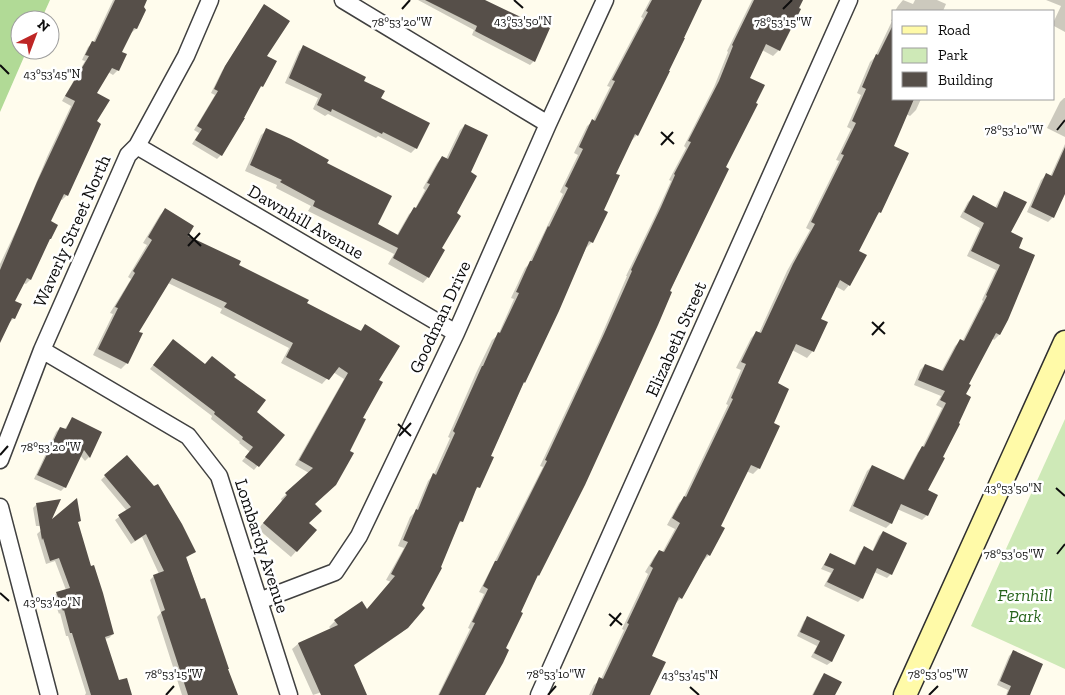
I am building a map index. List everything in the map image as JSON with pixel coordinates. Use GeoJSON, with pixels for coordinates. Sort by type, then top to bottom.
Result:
{"type":"FeatureCollection","features":[{"type":"Feature","properties":{"kind":"main road"},"geometry":{"type":"LineString","coordinates":[[905,695],[1065,342]]}},
{"type":"Feature","properties":{"kind":"street","name":"Waverly Street North"},"geometry":{"type":"LineString","coordinates":[[0,460],[42,350],[128,155],[137,146],[186,56],[210,0]]}},
{"type":"Feature","properties":{"kind":"street"},"geometry":{"type":"LineString","coordinates":[[342,0],[548,124]]}},
{"type":"Feature","properties":{"kind":"street","name":"Goodman Drive"},"geometry":{"type":"LineString","coordinates":[[258,601],[335,572],[359,536],[456,333],[605,0]]}},
{"type":"Feature","properties":{"kind":"street","name":"Elizabeth Street"},"geometry":{"type":"LineString","coordinates":[[539,695],[849,0]]}},
{"type":"Feature","properties":{"kind":"street","name":"Dawnhill Avenue"},"geometry":{"type":"LineString","coordinates":[[137,146],[456,333]]}},
{"type":"Feature","properties":{"kind":"street","name":"Lombardy Avenue"},"geometry":{"type":"LineString","coordinates":[[42,350],[188,436],[219,476],[289,695]]}},
{"type":"Feature","properties":{"kind":"street"},"geometry":{"type":"LineString","coordinates":[[0,507],[49,695]]}},
{"type":"Feature","properties":{"kind":"green space"},"geometry":{"type":"Polygon","coordinates":[[[0,0],[50,0],[46,10],[10,10],[10,60],[23,60],[0,112],[0,0]]]}},
{"type":"Feature","properties":{"kind":"green space","name":"Fernhill Park"},"geometry":{"type":"Polygon","coordinates":[[[1065,419],[1065,669],[971,626],[1065,419]]]}},
{"type":"Feature","properties":{"kind":"building"},"geometry":{"type":"Polygon","coordinates":[[[115,0],[147,0],[144,7],[146,10],[137,29],[134,28],[122,52],[127,54],[119,71],[112,68],[97,93],[110,100],[97,121],[101,124],[68,196],[64,194],[51,221],[58,225],[31,280],[27,278],[15,301],[22,304],[15,319],[12,318],[0,343],[0,270],[37,182],[75,101],[65,96],[89,56],[85,55],[92,41],[95,42],[115,0]]]}},
{"type":"Feature","properties":{"kind":"building"},"geometry":{"type":"Polygon","coordinates":[[[425,0],[485,0],[525,19],[526,17],[550,28],[535,62],[475,31],[477,26],[425,0]]]}},
{"type":"Feature","properties":{"kind":"building"},"geometry":{"type":"Polygon","coordinates":[[[652,0],[702,0],[638,136],[635,134],[616,174],[620,175],[604,210],[608,212],[593,243],[589,241],[559,311],[524,382],[491,456],[494,457],[480,488],[477,487],[463,522],[460,521],[442,568],[422,605],[425,608],[408,628],[354,665],[367,695],[321,695],[298,643],[338,625],[334,620],[362,601],[367,609],[395,576],[391,574],[408,542],[403,540],[416,509],[418,510],[433,473],[436,475],[482,366],[519,293],[516,292],[530,261],[532,261],[568,188],[565,186],[583,149],[579,147],[592,119],[595,121],[615,81],[612,80],[648,12],[646,11],[652,0]]]}},
{"type":"Feature","properties":{"kind":"building"},"geometry":{"type":"Polygon","coordinates":[[[754,0],[803,0],[799,8],[801,9],[780,51],[766,44],[750,78],[765,85],[756,103],[758,104],[726,167],[729,169],[670,291],[672,292],[658,325],[585,485],[521,612],[523,613],[506,648],[509,650],[503,663],[485,695],[439,695],[475,623],[472,622],[488,589],[483,586],[547,461],[545,460],[604,334],[674,174],[691,142],[688,141],[719,81],[732,45],[754,0]]]}},
{"type":"Feature","properties":{"kind":"building"},"geometry":{"type":"Polygon","coordinates":[[[264,4],[290,21],[267,56],[277,61],[222,156],[195,140],[202,129],[197,126],[218,91],[214,89],[225,66],[264,4]]]}},
{"type":"Feature","properties":{"kind":"building"},"geometry":{"type":"Polygon","coordinates":[[[892,27],[892,100],[914,100],[894,146],[909,153],[881,213],[879,212],[859,251],[867,255],[850,286],[840,280],[821,319],[828,322],[814,352],[796,344],[778,383],[789,389],[774,423],[780,426],[760,469],[751,465],[721,526],[725,528],[710,556],[707,554],[682,599],[679,597],[652,656],[666,662],[650,695],[592,695],[599,677],[603,679],[629,624],[627,623],[653,568],[650,566],[659,550],[664,552],[680,523],[672,518],[684,496],[686,497],[733,399],[731,398],[746,364],[741,362],[756,331],[761,333],[793,264],[815,224],[811,222],[844,155],[841,154],[856,123],[852,121],[866,89],[862,87],[876,54],[878,55],[892,27]]]}},
{"type":"Feature","properties":{"kind":"building"},"geometry":{"type":"Polygon","coordinates":[[[303,45],[366,77],[364,81],[385,91],[381,98],[430,123],[417,149],[332,109],[331,112],[317,105],[322,94],[289,78],[303,45]]]}},
{"type":"Feature","properties":{"kind":"building"},"geometry":{"type":"Polygon","coordinates":[[[465,124],[488,135],[471,172],[477,176],[457,213],[461,216],[442,248],[445,250],[429,278],[393,258],[398,248],[313,206],[315,201],[280,182],[282,180],[250,165],[266,128],[291,139],[329,160],[327,163],[392,196],[378,224],[398,235],[430,184],[427,183],[442,156],[448,159],[465,124]]]}},
{"type":"Feature","properties":{"kind":"building"},"geometry":{"type":"Polygon","coordinates":[[[1065,147],[1065,194],[1054,218],[1031,207],[1046,173],[1052,176],[1065,147]]]}},
{"type":"Feature","properties":{"kind":"building"},"geometry":{"type":"Polygon","coordinates":[[[1004,191],[1027,202],[1011,232],[1023,238],[1019,248],[1035,255],[1008,320],[1000,335],[996,333],[969,384],[971,385],[966,394],[971,397],[943,457],[945,458],[928,490],[938,495],[928,516],[901,504],[892,524],[853,506],[872,465],[904,480],[922,446],[924,447],[946,403],[940,400],[945,391],[918,380],[925,364],[943,371],[960,339],[964,341],[987,296],[1000,265],[971,251],[984,223],[964,212],[973,195],[997,208],[1004,191]]]}},
{"type":"Feature","properties":{"kind":"building"},"geometry":{"type":"Polygon","coordinates":[[[165,208],[194,226],[188,236],[241,261],[239,265],[309,300],[307,303],[361,331],[365,324],[400,346],[379,380],[383,382],[363,418],[366,419],[350,451],[354,453],[336,485],[315,504],[322,511],[309,523],[317,530],[297,552],[263,523],[287,495],[285,493],[313,468],[299,460],[348,373],[339,367],[329,380],[286,357],[293,343],[224,307],[227,303],[172,278],[139,332],[143,333],[128,364],[98,349],[118,308],[115,307],[135,273],[133,271],[152,240],[148,237],[165,208]]]}},
{"type":"Feature","properties":{"kind":"building"},"geometry":{"type":"Polygon","coordinates":[[[173,339],[205,364],[212,356],[236,375],[234,377],[266,400],[257,412],[285,435],[259,467],[245,457],[253,447],[242,439],[243,437],[214,414],[215,412],[153,365],[173,339]]]}},
{"type":"Feature","properties":{"kind":"building"},"geometry":{"type":"Polygon","coordinates":[[[72,417],[102,432],[90,458],[84,450],[66,488],[37,475],[60,427],[66,429],[72,417]]]}},
{"type":"Feature","properties":{"kind":"building"},"geometry":{"type":"Polygon","coordinates":[[[127,455],[154,486],[158,484],[196,552],[186,557],[201,599],[205,598],[238,695],[188,695],[161,612],[165,610],[153,575],[164,571],[146,534],[135,541],[118,515],[131,507],[104,475],[127,455]]]}},
{"type":"Feature","properties":{"kind":"building"},"geometry":{"type":"Polygon","coordinates":[[[77,498],[81,521],[78,522],[91,566],[94,565],[103,593],[114,634],[105,637],[119,680],[127,678],[132,695],[91,695],[72,633],[70,633],[64,610],[56,592],[70,588],[59,558],[50,561],[43,538],[42,540],[36,503],[61,499],[52,519],[77,498]]]}},
{"type":"Feature","properties":{"kind":"building"},"geometry":{"type":"Polygon","coordinates":[[[883,531],[907,543],[892,575],[877,568],[863,599],[827,582],[834,569],[824,565],[830,553],[855,565],[864,546],[873,551],[883,531]]]}},
{"type":"Feature","properties":{"kind":"building"},"geometry":{"type":"Polygon","coordinates":[[[807,616],[845,635],[832,662],[814,653],[820,641],[800,632],[807,616]]]}},
{"type":"Feature","properties":{"kind":"building"},"geometry":{"type":"Polygon","coordinates":[[[1013,650],[1043,664],[1030,695],[1007,695],[1011,686],[1000,681],[1013,650]]]}},
{"type":"Feature","properties":{"kind":"building"},"geometry":{"type":"Polygon","coordinates":[[[824,673],[842,682],[835,695],[813,695],[824,673]]]}}]}
